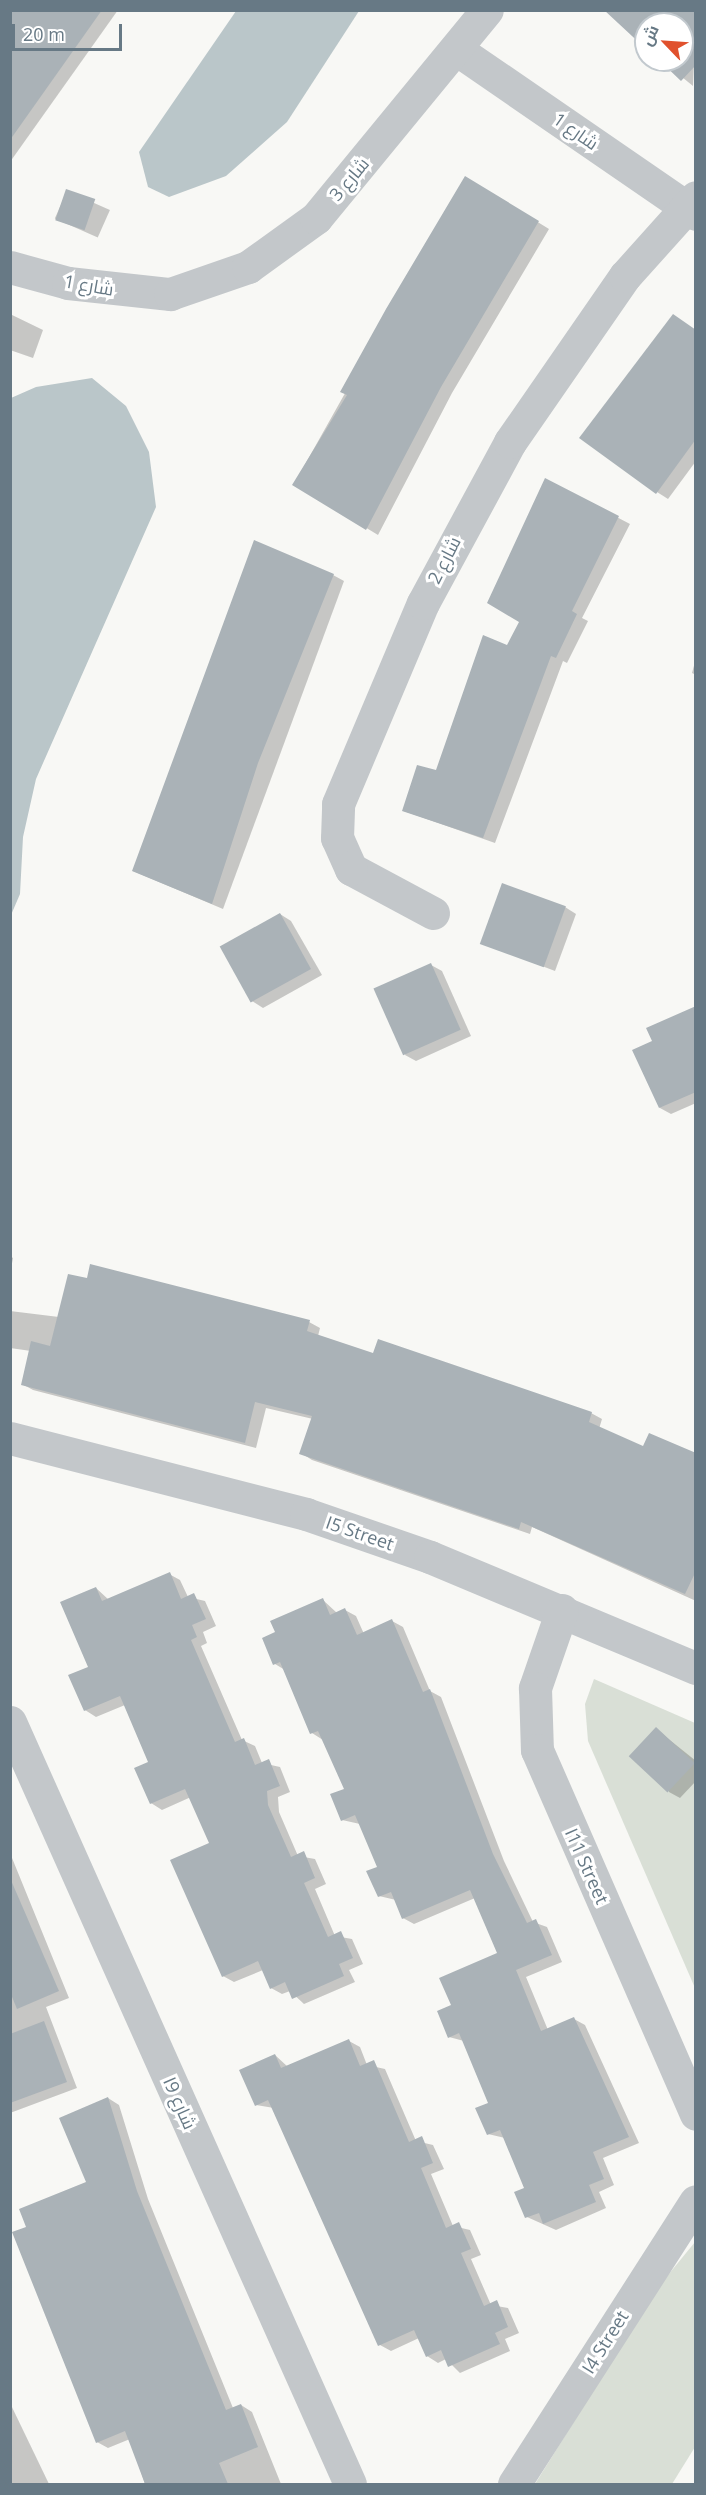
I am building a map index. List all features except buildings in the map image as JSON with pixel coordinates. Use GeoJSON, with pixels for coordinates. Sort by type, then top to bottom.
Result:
{"type":"FeatureCollection","features":[{"type":"Feature","properties":{"kind":"street","name":"شارع 3"},"geometry":{"type":"LineString","coordinates":[[170,294],[239,271],[284,245],[316,218],[487,10]]}},
{"type":"Feature","properties":{"kind":"street","name":"شارع 1"},"geometry":{"type":"LineString","coordinates":[[456,49],[692,206]]}},
{"type":"Feature","properties":{"kind":"street","name":"شارع 2"},"geometry":{"type":"LineString","coordinates":[[433,913],[351,869],[337,838],[338,804],[423,603],[499,461],[571,349],[692,206]]}},
{"type":"Feature","properties":{"kind":"street","name":"شارع 1"},"geometry":{"type":"LineString","coordinates":[[10,267],[68,283],[170,294]]}},
{"type":"Feature","properties":{"kind":"street","name":"I5 Street"},"geometry":{"type":"LineString","coordinates":[[10,1438],[306,1514],[562,1610],[696,1668]]}},
{"type":"Feature","properties":{"kind":"street","name":"I11 Street"},"geometry":{"type":"LineString","coordinates":[[562,1610],[535,1688],[537,1750],[696,2114]]}},
{"type":"Feature","properties":{"kind":"street","name":"I9 شارع"},"geometry":{"type":"LineString","coordinates":[[10,1722],[350,2484]]}},
{"type":"Feature","properties":{"kind":"street","name":"I4 Street"},"geometry":{"type":"LineString","coordinates":[[514,2484],[696,2201]]}},
{"type":"Feature","properties":{"kind":"shaded area"},"geometry":{"type":"Polygon","coordinates":[[[236,11],[359,11],[287,122],[226,176],[169,197],[148,187],[139,152],[236,11]]]}},
{"type":"Feature","properties":{"kind":"shaded area"},"geometry":{"type":"Polygon","coordinates":[[[92,378],[126,406],[149,452],[156,507],[36,779],[23,837],[20,894],[11,915],[11,398],[36,387],[92,378]]]}},
{"type":"Feature","properties":{"kind":"shaded area"},"geometry":{"type":"Polygon","coordinates":[[[594,1679],[695,1723],[695,1988],[588,1741],[585,1704],[594,1679]]]}},
{"type":"Feature","properties":{"kind":"shaded area"},"geometry":{"type":"Polygon","coordinates":[[[695,2242],[695,2447],[672,2484],[535,2484],[655,2291],[695,2242]]]}}]}
